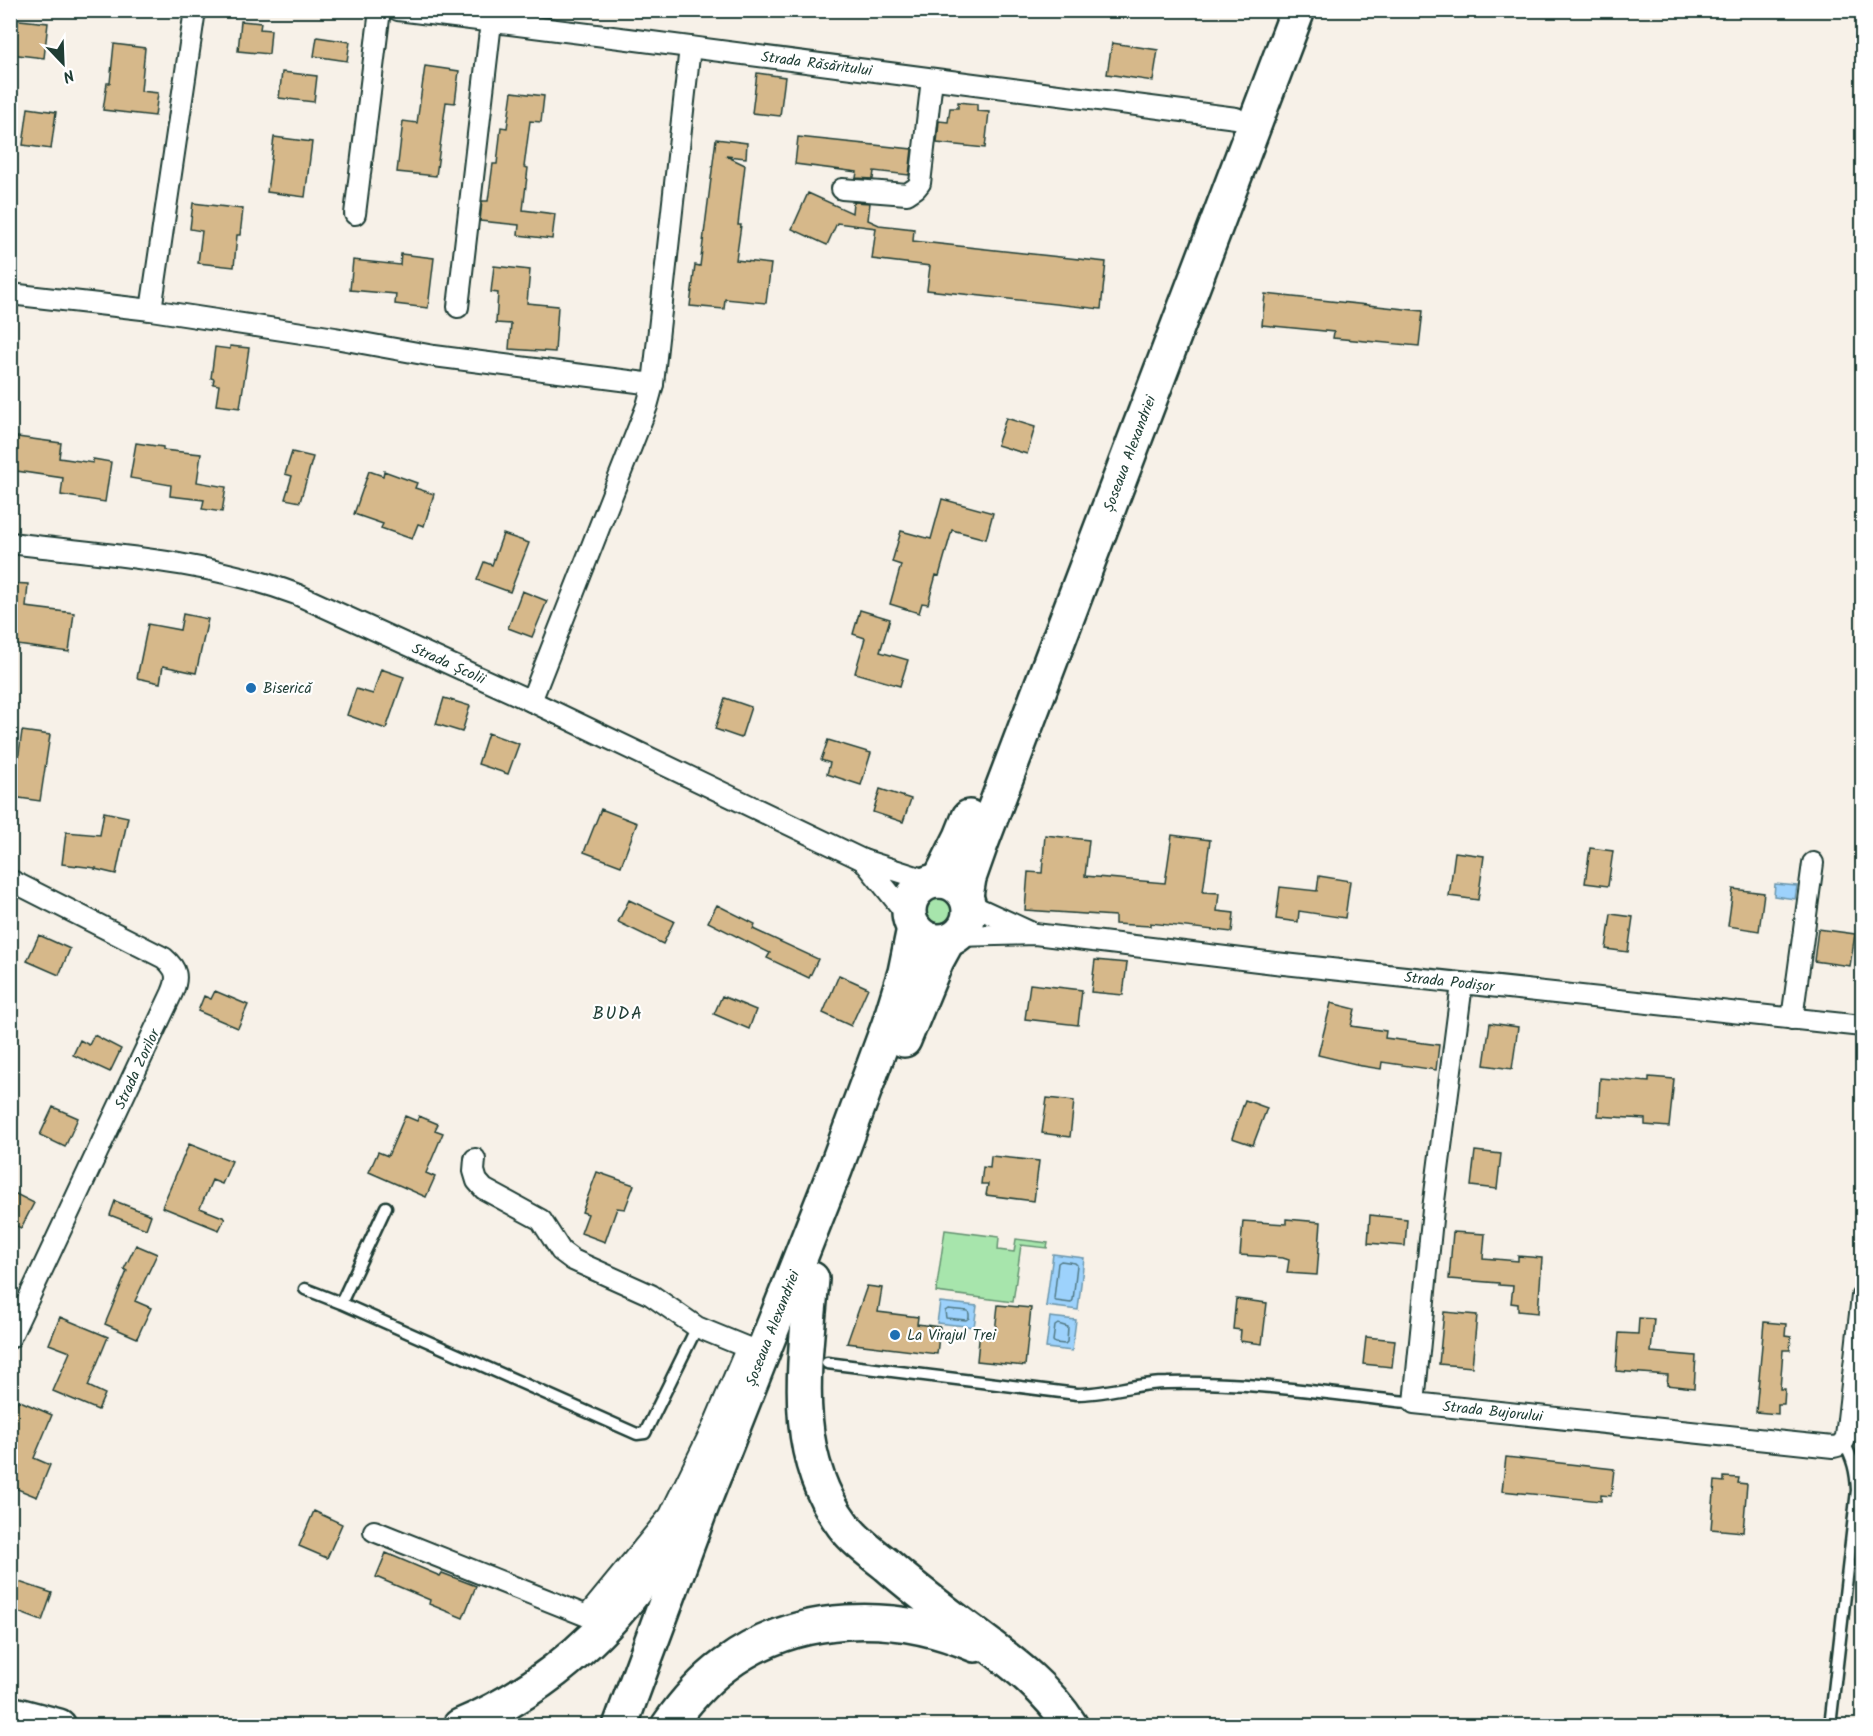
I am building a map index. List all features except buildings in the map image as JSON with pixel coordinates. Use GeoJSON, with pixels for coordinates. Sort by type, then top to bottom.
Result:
{"type":"FeatureCollection","features":[{"type":"Feature","properties":{"kind":"highway","name":"Șoseaua Alexandriei"},"geometry":{"type":"LineString","coordinates":[[640,1725],[768,1387],[907,1031],[937,960],[952,938],[968,922],[951,890],[962,837],[1277,10]]}},
{"type":"Feature","properties":{"kind":"highway","name":"Șoseaua Alexandriei"},"geometry":{"type":"LineString","coordinates":[[620,1725],[716,1471],[755,1350],[835,1170],[889,1024],[905,972],[911,922],[909,905],[922,886],[951,890],[969,878],[1298,10]]}},
{"type":"Feature","properties":{"kind":"highway"},"geometry":{"type":"LineString","coordinates":[[911,922],[922,937],[938,942],[952,938]]}},
{"type":"Feature","properties":{"kind":"highway"},"geometry":{"type":"LineString","coordinates":[[812,1279],[803,1398],[805,1426],[814,1465],[831,1506],[844,1526],[862,1545],[1031,1678],[1071,1725]]}},
{"type":"Feature","properties":{"kind":"highway"},"geometry":{"type":"LineString","coordinates":[[460,1725],[512,1699],[557,1669],[598,1632],[639,1584],[716,1471]]}},
{"type":"Feature","properties":{"kind":"highway"},"geometry":{"type":"LineString","coordinates":[[668,1725],[695,1692],[725,1665],[755,1647],[781,1636],[828,1623],[864,1621],[903,1624],[969,1642],[1008,1659]]}},
{"type":"Feature","properties":{"kind":"highway"},"geometry":{"type":"LineString","coordinates":[[10,1713],[59,1725]]}},
{"type":"Feature","properties":{"kind":"street"},"geometry":{"type":"LineString","coordinates":[[151,310],[195,10]]}},
{"type":"Feature","properties":{"kind":"street"},"geometry":{"type":"LineString","coordinates":[[355,214],[380,10]]}},
{"type":"Feature","properties":{"kind":"street","name":"Strada Răsăritului"},"geometry":{"type":"LineString","coordinates":[[398,10],[1236,118]]}},
{"type":"Feature","properties":{"kind":"street"},"geometry":{"type":"LineString","coordinates":[[458,307],[491,22]]}},
{"type":"Feature","properties":{"kind":"street"},"geometry":{"type":"LineString","coordinates":[[531,701],[653,384],[690,47]]}},
{"type":"Feature","properties":{"kind":"street"},"geometry":{"type":"LineString","coordinates":[[842,189],[907,194],[916,188],[920,183],[932,79]]}},
{"type":"Feature","properties":{"kind":"street"},"geometry":{"type":"LineString","coordinates":[[10,294],[151,310],[335,338],[434,356],[653,384]]}},
{"type":"Feature","properties":{"kind":"street","name":"Strada Școlii"},"geometry":{"type":"LineString","coordinates":[[10,543],[202,567],[268,583],[531,701],[863,860],[951,890]]}},
{"type":"Feature","properties":{"kind":"street","name":"Strada Școlii"},"geometry":{"type":"LineString","coordinates":[[863,860],[911,922]]}},
{"type":"Feature","properties":{"kind":"street"},"geometry":{"type":"LineString","coordinates":[[1792,1019],[1813,863]]}},
{"type":"Feature","properties":{"kind":"street","name":"Strada Zorilor"},"geometry":{"type":"LineString","coordinates":[[10,880],[164,958],[173,966],[177,974],[172,993],[10,1338]]}},
{"type":"Feature","properties":{"kind":"street","name":"Strada Podișor"},"geometry":{"type":"LineString","coordinates":[[951,890],[1035,934]]}},
{"type":"Feature","properties":{"kind":"street","name":"Strada Podișor"},"geometry":{"type":"LineString","coordinates":[[952,938],[1035,934],[1462,984],[1863,1026]]}},
{"type":"Feature","properties":{"kind":"street"},"geometry":{"type":"LineString","coordinates":[[1414,1403],[1433,1209],[1462,984]]}},
{"type":"Feature","properties":{"kind":"street"},"geometry":{"type":"LineString","coordinates":[[374,1531],[587,1616],[670,1515],[713,1426],[755,1350],[697,1327],[651,1295],[573,1260],[561,1251],[541,1220],[484,1190],[477,1181],[474,1171],[475,1160]]}},
{"type":"Feature","properties":{"kind":"street"},"geometry":{"type":"LineString","coordinates":[[1844,1443],[1863,1296]]}},
{"type":"Feature","properties":{"kind":"street","name":"Strada Bujorului"},"geometry":{"type":"LineString","coordinates":[[1414,1403],[1833,1447],[1844,1443]]}},
{"type":"Feature","properties":{"kind":"lane"},"geometry":{"type":"LineString","coordinates":[[341,1303],[386,1207]]}},
{"type":"Feature","properties":{"kind":"lane"},"geometry":{"type":"LineString","coordinates":[[305,1289],[641,1435],[645,1433],[697,1327]]}},
{"type":"Feature","properties":{"kind":"lane"},"geometry":{"type":"LineString","coordinates":[[827,1362],[1077,1394],[1112,1392],[1142,1384],[1227,1383],[1414,1403]]}},
{"type":"Feature","properties":{"kind":"lane"},"geometry":{"type":"LineString","coordinates":[[1830,1725],[1857,1490],[1857,1473],[1844,1443]]}},
{"type":"Feature","properties":{"kind":"green space"},"geometry":{"type":"Polygon","coordinates":[[[939,896],[945,897],[953,905],[953,917],[945,925],[939,926],[933,925],[925,917],[924,911],[925,905],[933,897],[939,896]]]}},
{"type":"Feature","properties":{"kind":"green space"},"geometry":{"type":"Polygon","coordinates":[[[945,1230],[999,1237],[998,1250],[1014,1252],[1016,1239],[1048,1243],[1047,1248],[1021,1245],[1013,1302],[936,1292],[945,1230]]]}},
{"type":"Feature","properties":{"kind":"water"},"geometry":{"type":"Polygon","coordinates":[[[1775,884],[1797,886],[1795,899],[1774,896],[1775,884]]]}},
{"type":"Feature","properties":{"kind":"water"},"geometry":{"type":"Polygon","coordinates":[[[1053,1254],[1084,1258],[1078,1310],[1046,1306],[1053,1254]]]}},
{"type":"Feature","properties":{"kind":"water"},"geometry":{"type":"Polygon","coordinates":[[[940,1302],[977,1306],[974,1327],[937,1323],[940,1302]]]}},
{"type":"Feature","properties":{"kind":"water"},"geometry":{"type":"Polygon","coordinates":[[[1050,1317],[1076,1320],[1072,1351],[1046,1348],[1050,1317]]]}},
{"type":"Feature","properties":{"kind":"place","name":"Biserică"},"geometry":{"type":"Point","coordinates":[251,688]}},
{"type":"Feature","properties":{"kind":"place","name":"La Virajul Trei"},"geometry":{"type":"Point","coordinates":[895,1335]}},
{"type":"Feature","properties":{"kind":"district","name":"BUDA"},"geometry":{"type":"Point","coordinates":[618,1013]}}]}
